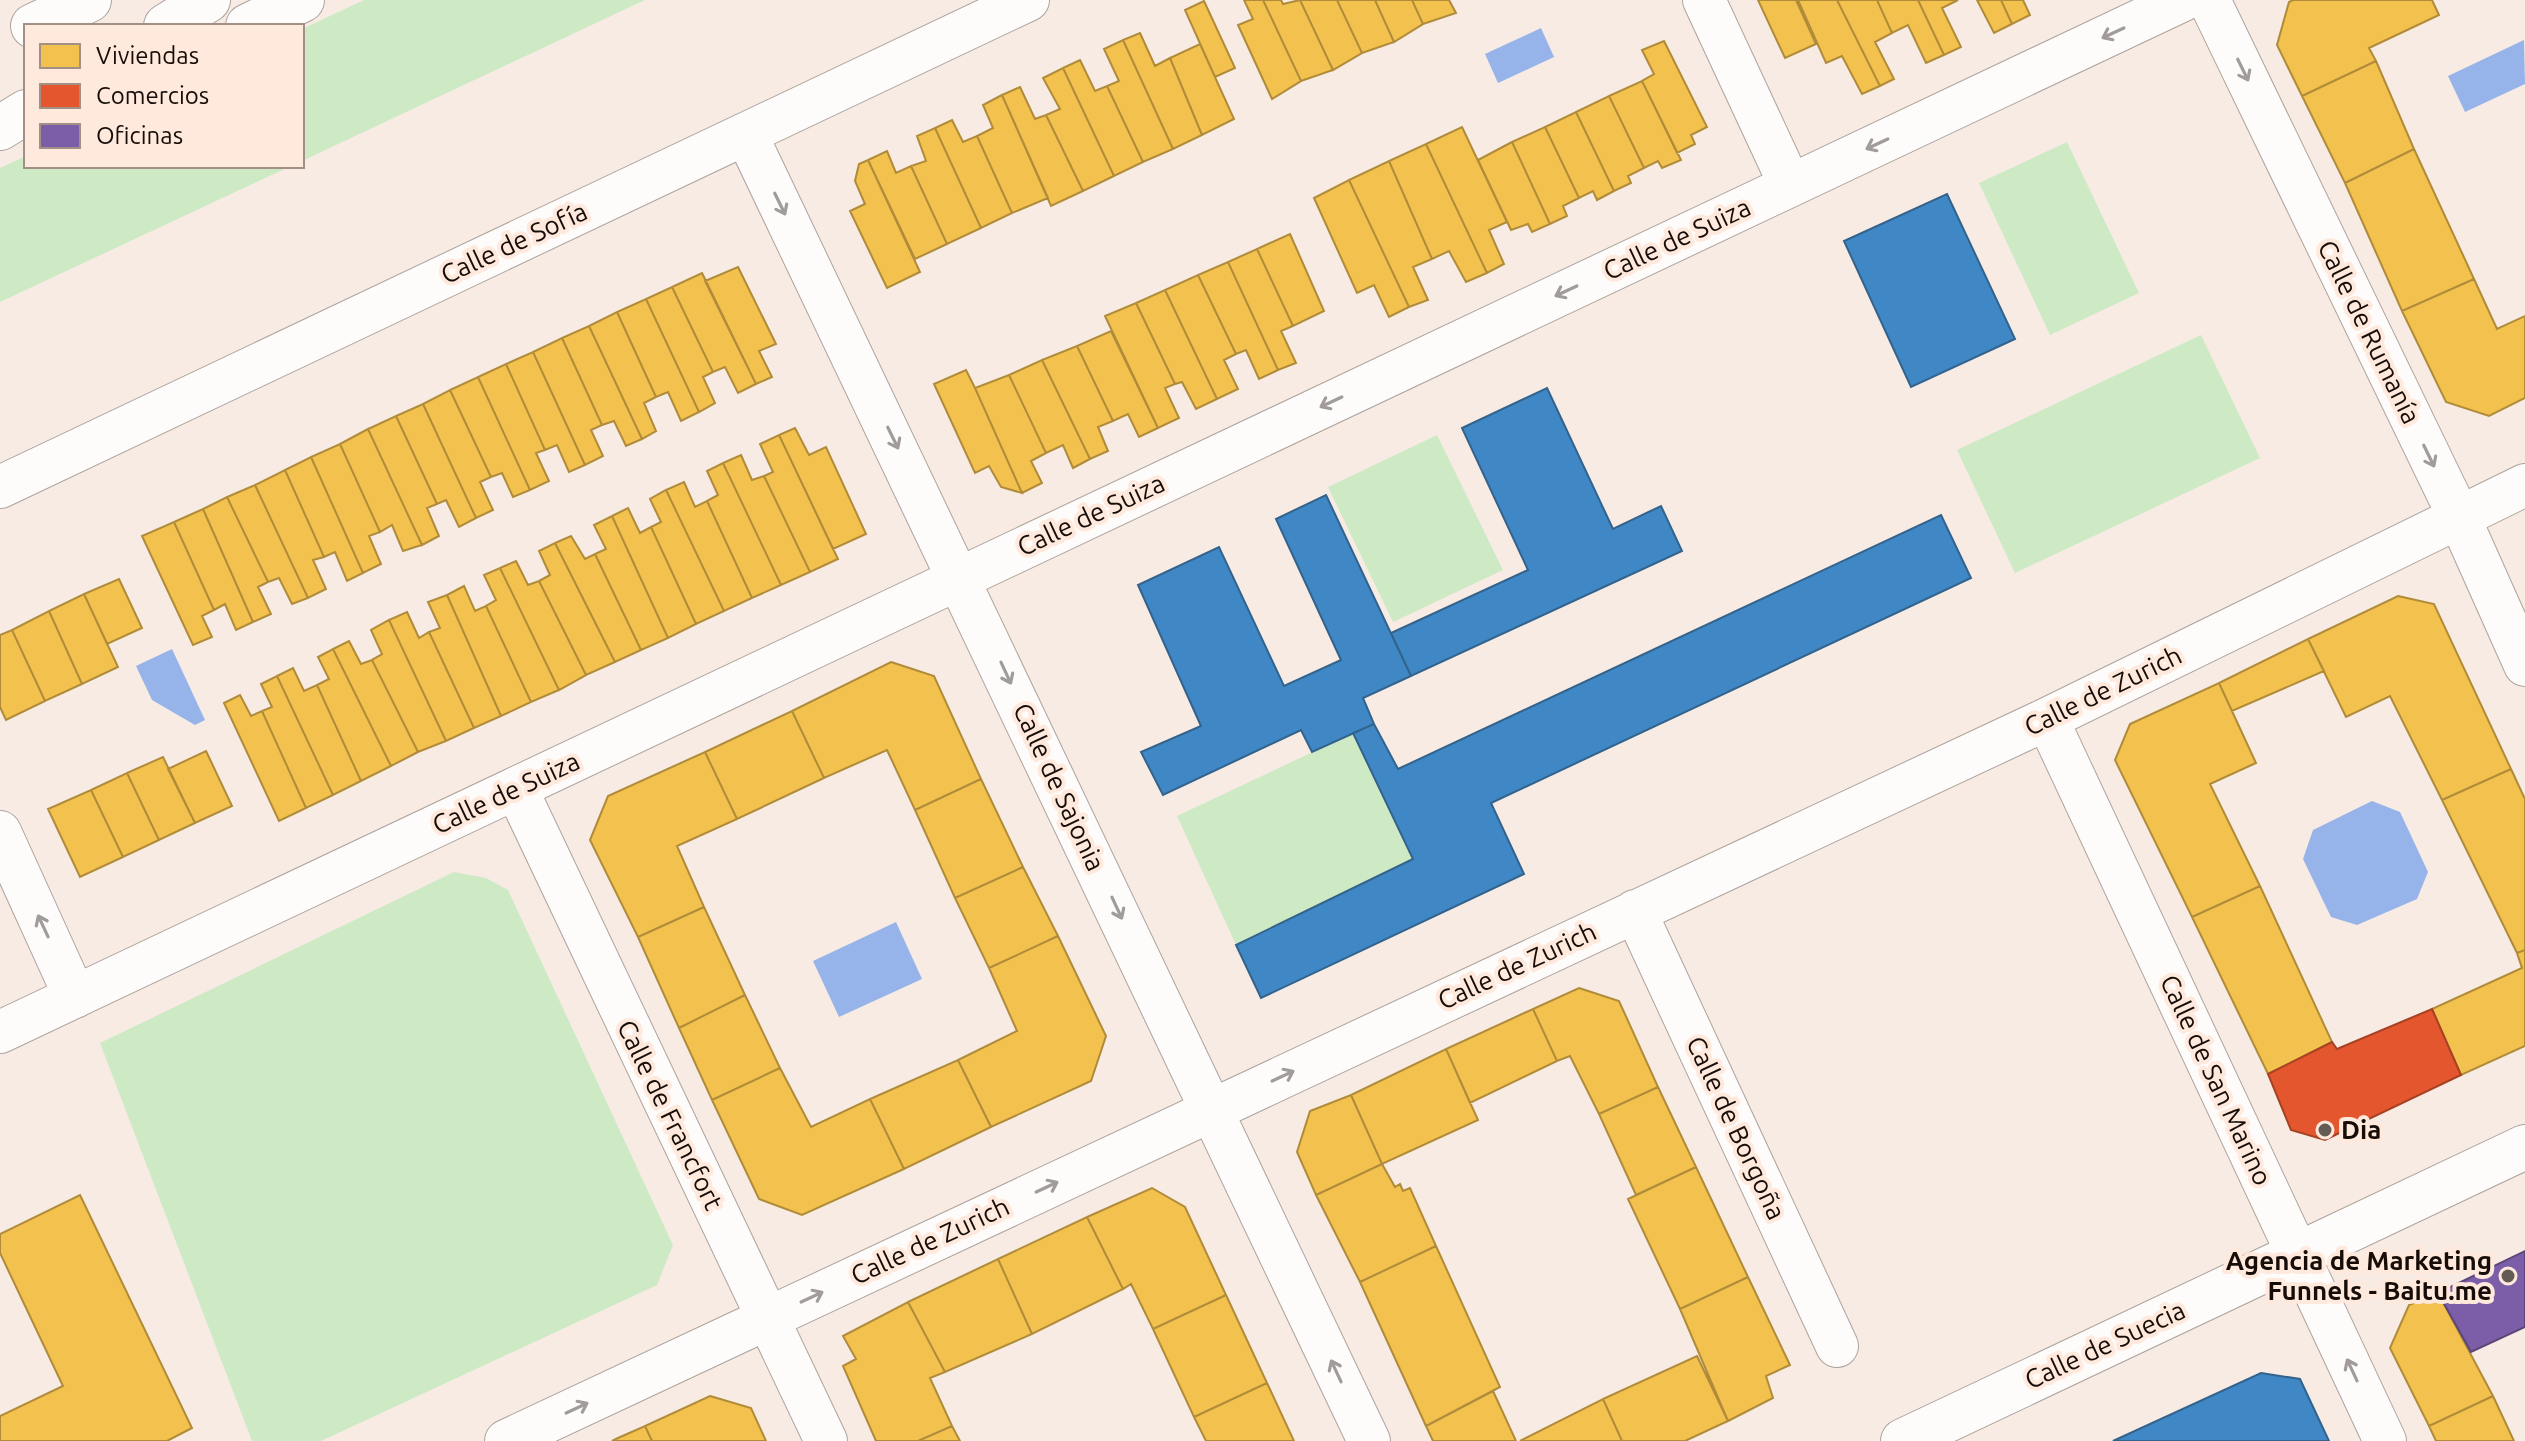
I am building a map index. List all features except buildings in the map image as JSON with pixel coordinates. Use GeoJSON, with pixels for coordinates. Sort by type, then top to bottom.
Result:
{"type":"FeatureCollection","features":[{"type":"Feature","properties":{"kind":"main road"},"geometry":{"type":"LineString","coordinates":[[37,24],[89,0]]}},
{"type":"Feature","properties":{"kind":"main road"},"geometry":{"type":"LineString","coordinates":[[169,24],[208,0]]}},
{"type":"Feature","properties":{"kind":"main road"},"geometry":{"type":"LineString","coordinates":[[252,24],[302,0]]}},
{"type":"Feature","properties":{"kind":"main road"},"geometry":{"type":"LineString","coordinates":[[0,41],[24,30]]}},
{"type":"Feature","properties":{"kind":"main road"},"geometry":{"type":"LineString","coordinates":[[0,128],[24,113]]}},
{"type":"Feature","properties":{"kind":"main road"},"geometry":{"type":"LineString","coordinates":[[0,143],[24,132]]}},
{"type":"Feature","properties":{"kind":"main road","name":"Calle de Suecia"},"geometry":{"type":"LineString","coordinates":[[1903,1441],[2525,1147]]}},
{"type":"Feature","properties":{"kind":"street","name":"Calle de Sofía"},"geometry":{"type":"LineString","coordinates":[[0,487],[1028,0]]}},
{"type":"Feature","properties":{"kind":"street"},"geometry":{"type":"LineString","coordinates":[[1704,0],[1790,185]]}},
{"type":"Feature","properties":{"kind":"street","name":"Calle de Suiza"},"geometry":{"type":"LineString","coordinates":[[0,1032],[2183,0]]}},
{"type":"Feature","properties":{"kind":"street","name":"Calle de Rumanía"},"geometry":{"type":"LineString","coordinates":[[2209,0],[2459,517],[2525,665]]}},
{"type":"Feature","properties":{"kind":"street","name":"Calle de Sajonia"},"geometry":{"type":"LineString","coordinates":[[746,134],[960,577],[1369,1441]]}},
{"type":"Feature","properties":{"kind":"street","name":"Calle de Zurich"},"geometry":{"type":"LineString","coordinates":[[506,1441],[2047,719],[2525,485]]}},
{"type":"Feature","properties":{"kind":"street","name":"Calle de San Marino"},"geometry":{"type":"LineString","coordinates":[[2047,719],[2385,1441]]}},
{"type":"Feature","properties":{"kind":"street","name":"Calle de Francfort"},"geometry":{"type":"LineString","coordinates":[[516,788],[826,1441]]}},
{"type":"Feature","properties":{"kind":"street"},"geometry":{"type":"LineString","coordinates":[[0,832],[75,997]]}},
{"type":"Feature","properties":{"kind":"street","name":"Calle de Borgoña"},"geometry":{"type":"LineString","coordinates":[[1635,911],[1837,1346]]}},
{"type":"Feature","properties":{"kind":"green space"},"geometry":{"type":"Polygon","coordinates":[[[364,0],[645,0],[304,160],[304,28],[364,0]]]}},
{"type":"Feature","properties":{"kind":"green space"},"geometry":{"type":"Polygon","coordinates":[[[2067,142],[2139,293],[2050,335],[1979,183],[2067,142]]]}},
{"type":"Feature","properties":{"kind":"green space"},"geometry":{"type":"Polygon","coordinates":[[[24,157],[24,168],[287,168],[0,302],[0,168],[24,157]]]}},
{"type":"Feature","properties":{"kind":"green space"},"geometry":{"type":"Polygon","coordinates":[[[2201,335],[2260,458],[2015,573],[1957,450],[2201,335]]]}},
{"type":"Feature","properties":{"kind":"green space"},"geometry":{"type":"Polygon","coordinates":[[[1437,435],[1503,570],[1393,622],[1328,487],[1437,435]]]}},
{"type":"Feature","properties":{"kind":"green space"},"geometry":{"type":"Polygon","coordinates":[[[1353,733],[1413,859],[1236,945],[1177,816],[1353,733]]]}},
{"type":"Feature","properties":{"kind":"green space"},"geometry":{"type":"Polygon","coordinates":[[[454,872],[486,878],[508,890],[673,1245],[657,1285],[321,1441],[252,1441],[100,1043],[454,872]]]}},
{"type":"Feature","properties":{"kind":"water"},"geometry":{"type":"Polygon","coordinates":[[[1541,28],[1554,57],[1498,83],[1485,54],[1541,28]]]}},
{"type":"Feature","properties":{"kind":"water"},"geometry":{"type":"Polygon","coordinates":[[[2524,40],[2525,84],[2465,112],[2448,76],[2524,40]]]}},
{"type":"Feature","properties":{"kind":"water"},"geometry":{"type":"Polygon","coordinates":[[[172,649],[205,720],[195,725],[152,700],[136,666],[172,649]]]}},
{"type":"Feature","properties":{"kind":"water"},"geometry":{"type":"Polygon","coordinates":[[[2372,801],[2400,812],[2428,872],[2417,899],[2357,925],[2331,917],[2303,859],[2313,830],[2372,801]]]}},
{"type":"Feature","properties":{"kind":"water"},"geometry":{"type":"Polygon","coordinates":[[[896,922],[922,979],[839,1017],[813,961],[896,922]]]}},
{"type":"Feature","properties":{"kind":"place","name":"Dia"},"geometry":{"type":"Point","coordinates":[2325,1130]}},
{"type":"Feature","properties":{"kind":"place","name":"Agencia de Marketing Funnels - Baitu.me"},"geometry":{"type":"Point","coordinates":[2508,1276]}}]}
